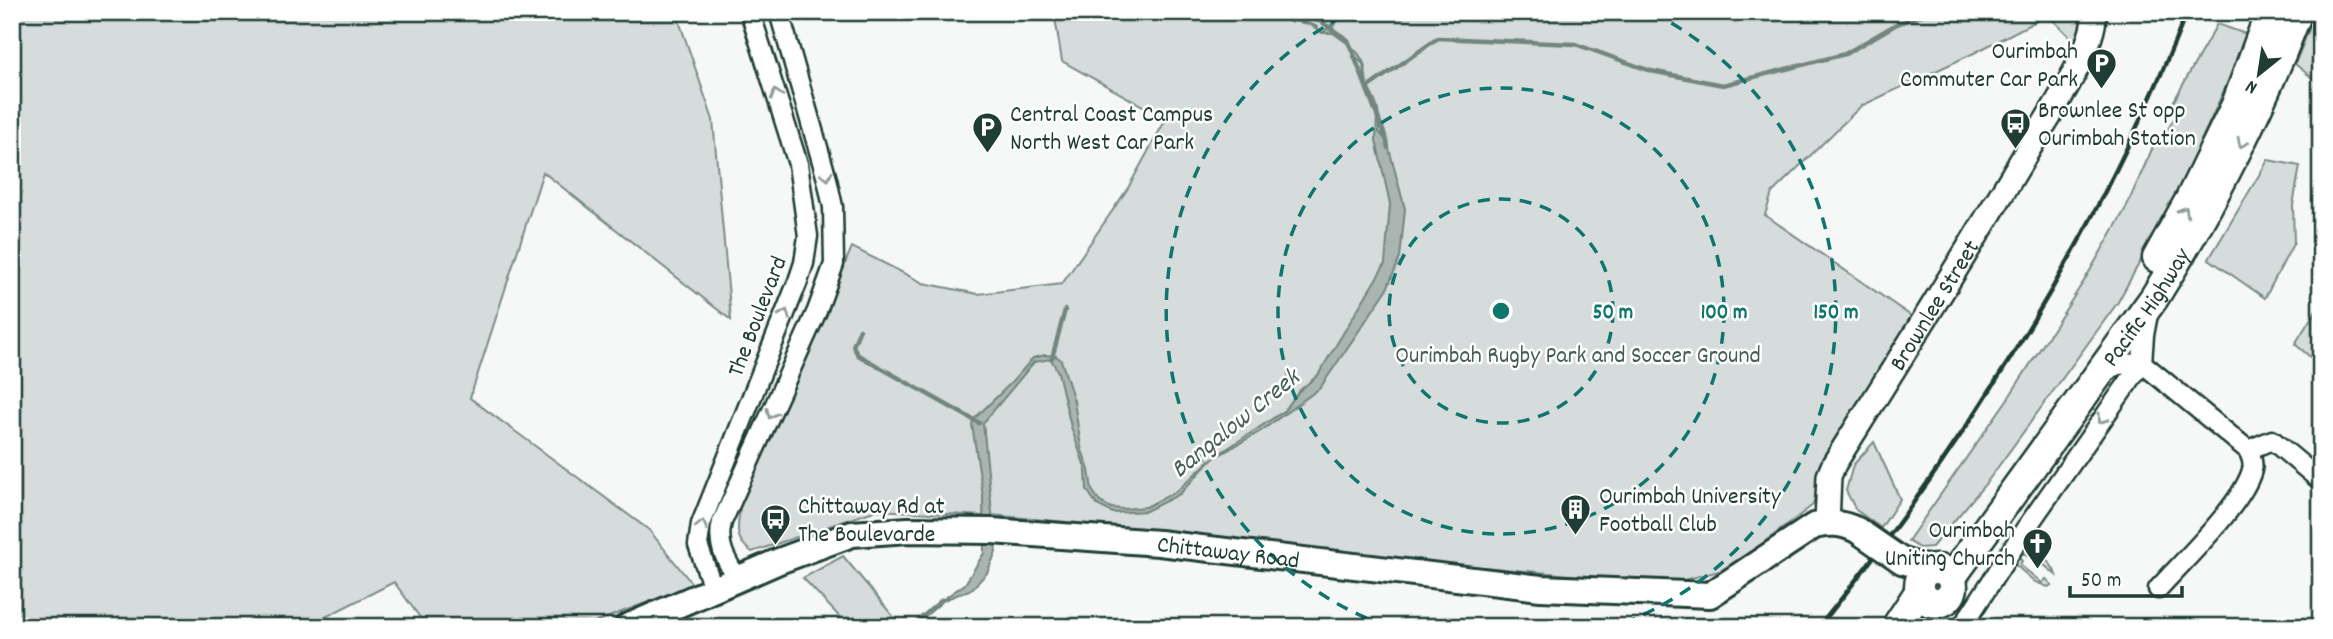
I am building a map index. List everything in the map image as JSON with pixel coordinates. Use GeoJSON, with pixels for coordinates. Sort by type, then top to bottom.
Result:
{"type":"FeatureCollection","features":[{"type":"Feature","properties":{"kind":"main road","name":"Pacific Highway"},"geometry":{"type":"LineString","coordinates":[[1919,627],[1932,582],[2098,348],[2150,269],[2190,200],[2231,116],[2270,12]]}},
{"type":"Feature","properties":{"kind":"main road","name":"Pacific Highway"},"geometry":{"type":"LineString","coordinates":[[1896,627],[2099,374],[2154,298],[2198,227],[2241,146],[2298,12]]}},
{"type":"Feature","properties":{"kind":"main road","name":"Chittaway Road"},"geometry":{"type":"LineString","coordinates":[[627,627],[779,561],[852,534],[908,530],[1039,534],[1159,543],[1541,588],[1710,595],[1801,533],[1827,523]]}},
{"type":"Feature","properties":{"kind":"main road"},"geometry":{"type":"LineString","coordinates":[[1827,523],[1843,523],[1857,530],[1932,582]]}},
{"type":"Feature","properties":{"kind":"street","name":"The Boulevard"},"geometry":{"type":"LineString","coordinates":[[714,591],[698,545],[701,524],[798,281],[804,264],[808,236],[797,164],[750,12]]}},
{"type":"Feature","properties":{"kind":"street","name":"The Boulevard"},"geometry":{"type":"LineString","coordinates":[[738,580],[720,548],[722,522],[817,311],[834,264],[833,208],[827,179],[779,12]]}},
{"type":"Feature","properties":{"kind":"street","name":"Brownlee Street"},"geometry":{"type":"LineString","coordinates":[[1827,523],[1828,484],[1834,464],[1958,268],[2066,85],[2093,30],[2094,13]]}},
{"type":"Feature","properties":{"kind":"street"},"geometry":{"type":"LineString","coordinates":[[1962,627],[2024,531],[2142,363],[2146,324],[2154,298]]}},
{"type":"Feature","properties":{"kind":"street"},"geometry":{"type":"LineString","coordinates":[[2099,374],[2118,365],[2142,363],[2248,450],[2251,456],[2252,470],[2235,504],[2158,589]]}},
{"type":"Feature","properties":{"kind":"street"},"geometry":{"type":"LineString","coordinates":[[2248,450],[2272,440],[2321,481]]}},
{"type":"Feature","properties":{"kind":"green space"},"geometry":{"type":"Polygon","coordinates":[[[12,12],[676,12],[713,120],[731,320],[543,172],[470,398],[649,530],[693,585],[582,627],[427,627],[394,582],[306,627],[12,627],[12,12]]]}},
{"type":"Feature","properties":{"kind":"green space","name":"Ourimbah Rugby Park and Soccer Ground"},"geometry":{"type":"Polygon","coordinates":[[[1054,12],[2078,12],[2081,23],[2075,42],[2048,15],[1861,106],[1772,193],[1765,215],[1914,318],[1823,461],[1813,505],[1731,568],[1680,581],[1592,577],[1354,555],[1171,532],[991,515],[982,411],[984,516],[877,510],[752,552],[739,537],[740,507],[852,247],[923,283],[978,294],[1062,284],[1128,188],[1166,119],[1062,61],[1054,12]]]}},
{"type":"Feature","properties":{"kind":"green space"},"geometry":{"type":"Polygon","coordinates":[[[2316,12],[2321,12],[2321,85],[2295,64],[2316,12]]]}},
{"type":"Feature","properties":{"kind":"green space"},"geometry":{"type":"Polygon","coordinates":[[[2217,24],[2249,35],[2176,196],[2118,302],[1987,482],[1932,547],[1919,548],[1908,541],[2009,397],[2084,281],[2126,208],[2156,140],[2161,141],[2178,112],[2171,106],[2217,24]]]}},
{"type":"Feature","properties":{"kind":"green space"},"geometry":{"type":"Polygon","coordinates":[[[2268,160],[2300,166],[2293,205],[2294,242],[2265,298],[2209,259],[2268,160]]]}},
{"type":"Feature","properties":{"kind":"green space"},"geometry":{"type":"Polygon","coordinates":[[[2321,302],[2321,366],[2295,344],[2321,302]]]}},
{"type":"Feature","properties":{"kind":"green space"},"geometry":{"type":"Polygon","coordinates":[[[1874,442],[1900,499],[1881,528],[1856,510],[1846,491],[1853,465],[1874,442]]]}},
{"type":"Feature","properties":{"kind":"green space"},"geometry":{"type":"Polygon","coordinates":[[[2022,546],[2043,557],[2056,575],[2030,553],[2027,556],[2023,553],[2019,558],[2022,561],[2020,565],[2042,583],[2046,579],[2052,585],[2048,587],[2035,582],[2012,562],[2022,546]]]}},
{"type":"Feature","properties":{"kind":"green space"},"geometry":{"type":"Polygon","coordinates":[[[843,556],[902,627],[849,627],[803,578],[843,556]]]}},
{"type":"Feature","properties":{"kind":"shaded area"},"geometry":{"type":"Polygon","coordinates":[[[1287,12],[1297,12],[1298,20],[1316,26],[1320,31],[1324,32],[1327,28],[1332,31],[1350,45],[1363,62],[1368,87],[1378,109],[1379,132],[1387,141],[1405,209],[1400,258],[1386,291],[1320,388],[1261,431],[1211,460],[1180,494],[1146,511],[1113,513],[1097,505],[1087,490],[1086,470],[1071,427],[1058,372],[1051,359],[1034,362],[983,423],[996,552],[987,573],[972,589],[939,602],[965,584],[984,553],[983,496],[973,420],[1033,358],[1045,355],[1056,356],[1061,360],[1074,401],[1081,447],[1092,490],[1100,502],[1111,508],[1146,507],[1177,491],[1210,460],[1284,411],[1299,391],[1318,375],[1385,264],[1390,204],[1376,140],[1377,113],[1366,90],[1363,64],[1347,43],[1333,33],[1322,33],[1311,25],[1287,21],[1287,12]]]}},
{"type":"Feature","properties":{"kind":"waterway"},"geometry":{"type":"LineString","coordinates":[[1290,12],[1292,15],[1320,21],[1348,40],[1388,148]]}},
{"type":"Feature","properties":{"kind":"waterway"},"geometry":{"type":"LineString","coordinates":[[1330,28],[1343,12]]}},
{"type":"Feature","properties":{"kind":"waterway","name":"Bangalow Creek"},"geometry":{"type":"LineString","coordinates":[[1367,88],[1438,38],[1575,44],[1651,71],[1723,85],[1845,54],[1895,25],[1929,12]]}},
{"type":"Feature","properties":{"kind":"waterway"},"geometry":{"type":"LineString","coordinates":[[1052,358],[1065,310]]}},
{"type":"Feature","properties":{"kind":"waterway"},"geometry":{"type":"LineString","coordinates":[[860,329],[853,346],[858,355],[979,423]]}},
{"type":"Feature","properties":{"kind":"waterway","name":"Bangalow Creek"},"geometry":{"type":"LineString","coordinates":[[911,627],[942,600]]}},
{"type":"Feature","properties":{"kind":"railway"},"geometry":{"type":"LineString","coordinates":[[1819,627],[1927,483],[2026,333],[2113,176],[2152,95],[2187,12]]}},
{"type":"Feature","properties":{"kind":"place","name":"Ourimbah Commuter Car Park"},"geometry":{"type":"Point","coordinates":[2101,91]}},
{"type":"Feature","properties":{"kind":"place","name":"Brownlee St opp Ourimbah Station"},"geometry":{"type":"Point","coordinates":[2015,150]}},
{"type":"Feature","properties":{"kind":"place","name":"Central Coast Campus North West Car Park"},"geometry":{"type":"Point","coordinates":[987,154]}},
{"type":"Feature","properties":{"kind":"place","name":"Ourimbah University Football Club"},"geometry":{"type":"Point","coordinates":[1576,536]}},
{"type":"Feature","properties":{"kind":"place","name":"Chittaway Rd at The Boulevarde"},"geometry":{"type":"Point","coordinates":[775,546]}},
{"type":"Feature","properties":{"kind":"place","name":"Ourimbah Uniting Church"},"geometry":{"type":"Point","coordinates":[2038,570]}}]}
